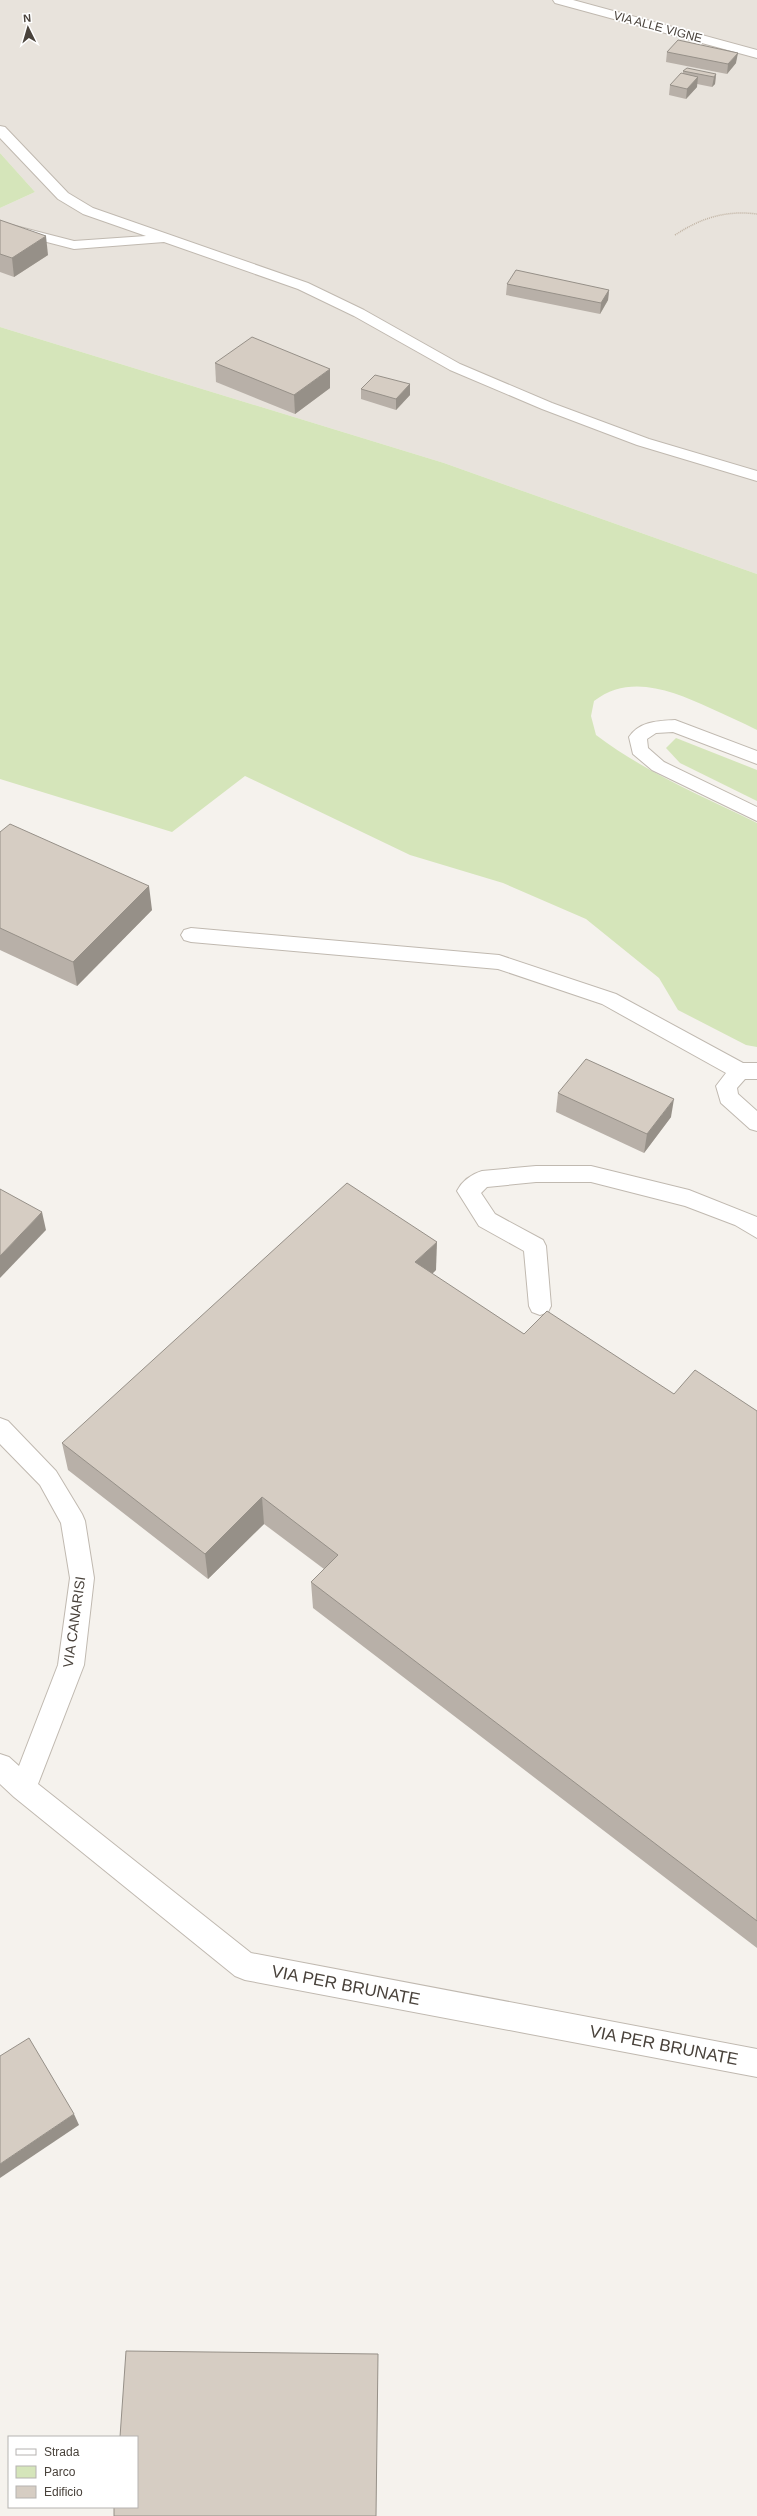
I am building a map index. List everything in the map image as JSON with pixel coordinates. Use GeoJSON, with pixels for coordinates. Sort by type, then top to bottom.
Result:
{"type":"FeatureCollection","features":[{"type":"Feature","properties":{"kind":"street","name":"VIA ALLE VIGNE"},"geometry":{"type":"LineString","coordinates":[[560,0],[757,54]]}},
{"type":"Feature","properties":{"kind":"street"},"geometry":{"type":"LineString","coordinates":[[0,130],[63,196],[88,211],[303,286],[359,313],[455,367],[547,406],[643,442],[757,476]]}},
{"type":"Feature","properties":{"kind":"street"},"geometry":{"type":"LineString","coordinates":[[0,226],[74,245],[169,239]]}},
{"type":"Feature","properties":{"kind":"street"},"geometry":{"type":"LineString","coordinates":[[757,758],[675,726],[652,727],[638,736],[639,750],[658,766],[757,815]]}},
{"type":"Feature","properties":{"kind":"street"},"geometry":{"type":"LineString","coordinates":[[191,935],[499,962],[609,1000],[749,1071],[726,1086],[728,1097],[757,1123]]}},
{"type":"Feature","properties":{"kind":"street"},"geometry":{"type":"LineString","coordinates":[[540,1306],[535,1246],[487,1220],[468,1191],[482,1179],[536,1174],[591,1174],[690,1198],[743,1219],[757,1229]]}},
{"type":"Feature","properties":{"kind":"street","name":"VIA CANARISI"},"geometry":{"type":"LineString","coordinates":[[0,1428],[48,1478],[73,1521],[82,1578],[71,1665],[23,1788]]}},
{"type":"Feature","properties":{"kind":"street","name":"VIA PER BRUNATE"},"geometry":{"type":"LineString","coordinates":[[0,1766],[23,1788],[245,1966],[757,2063]]}},
{"type":"Feature","properties":{"kind":"path"},"geometry":{"type":"LineString","coordinates":[[675,235],[695,220],[737,211],[757,214]]}},
{"type":"Feature","properties":{"kind":"shaded area"},"geometry":{"type":"Polygon","coordinates":[[[0,0],[757,0],[757,574],[444,463],[0,327],[0,208],[35,192],[0,153],[0,0]]]}},
{"type":"Feature","properties":{"kind":"green space"},"geometry":{"type":"Polygon","coordinates":[[[0,153],[35,192],[0,208],[0,153]]]}},
{"type":"Feature","properties":{"kind":"green space"},"geometry":{"type":"Polygon","coordinates":[[[0,327],[444,463],[757,574],[757,730],[681,696],[667,691],[637,686],[622,688],[608,693],[594,701],[591,716],[596,735],[634,761],[674,783],[757,823],[757,1047],[746,1045],[678,1010],[659,978],[586,919],[503,883],[410,855],[245,776],[172,832],[0,779],[0,327]]]}},
{"type":"Feature","properties":{"kind":"green space"},"geometry":{"type":"Polygon","coordinates":[[[676,738],[757,770],[757,801],[680,763],[666,748],[676,738]]]}},
{"type":"Feature","properties":{"kind":"building"},"geometry":{"type":"Polygon","coordinates":[[[678,40],[738,53],[728,64],[667,52],[678,40]]]}},
{"type":"Feature","properties":{"kind":"building"},"geometry":{"type":"Polygon","coordinates":[[[687,68],[716,74],[714,77],[683,71],[687,68]]]}},
{"type":"Feature","properties":{"kind":"building"},"geometry":{"type":"Polygon","coordinates":[[[681,73],[698,77],[687,89],[670,85],[681,73]]]}},
{"type":"Feature","properties":{"kind":"building"},"geometry":{"type":"Polygon","coordinates":[[[0,220],[46,236],[12,258],[0,254],[0,220]]]}},
{"type":"Feature","properties":{"kind":"building"},"geometry":{"type":"Polygon","coordinates":[[[516,270],[609,290],[601,303],[507,284],[516,270]]]}},
{"type":"Feature","properties":{"kind":"building"},"geometry":{"type":"Polygon","coordinates":[[[252,337],[330,369],[294,395],[215,363],[252,337]]]}},
{"type":"Feature","properties":{"kind":"building"},"geometry":{"type":"Polygon","coordinates":[[[375,375],[410,384],[396,399],[361,389],[375,375]]]}},
{"type":"Feature","properties":{"kind":"building"},"geometry":{"type":"Polygon","coordinates":[[[10,824],[149,886],[73,962],[0,928],[0,832],[10,824]]]}},
{"type":"Feature","properties":{"kind":"building"},"geometry":{"type":"Polygon","coordinates":[[[586,1059],[674,1099],[647,1134],[558,1093],[586,1059]]]}},
{"type":"Feature","properties":{"kind":"building"},"geometry":{"type":"Polygon","coordinates":[[[347,1183],[437,1242],[415,1262],[524,1334],[547,1311],[674,1394],[695,1370],[757,1411],[757,1921],[311,1582],[338,1555],[262,1497],[205,1554],[62,1443],[347,1183]]]}},
{"type":"Feature","properties":{"kind":"building"},"geometry":{"type":"Polygon","coordinates":[[[0,1189],[42,1212],[0,1256],[0,1189]]]}},
{"type":"Feature","properties":{"kind":"building"},"geometry":{"type":"Polygon","coordinates":[[[29,2038],[74,2114],[0,2164],[0,2056],[29,2038]]]}},
{"type":"Feature","properties":{"kind":"building"},"geometry":{"type":"Polygon","coordinates":[[[126,2351],[378,2354],[376,2516],[114,2516],[114,2508],[138,2508],[138,2436],[120,2436],[126,2351]]]}}]}
